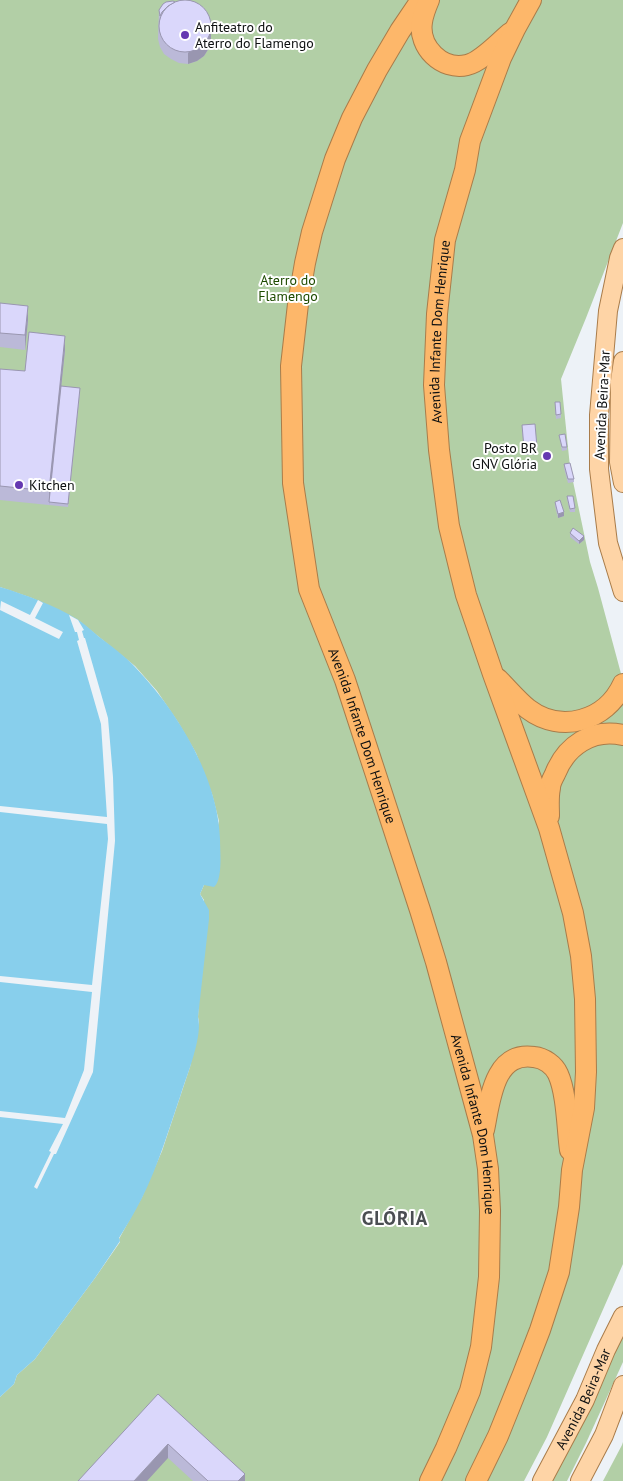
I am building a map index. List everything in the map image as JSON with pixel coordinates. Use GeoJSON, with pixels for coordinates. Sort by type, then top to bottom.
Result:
{"type":"FeatureCollection","features":[{"type":"Feature","properties":{"kind":"highway","name":"Avenida Infante Dom Henrique"},"geometry":{"type":"LineString","coordinates":[[421,0],[377,70],[352,118],[335,159],[312,232],[298,304],[291,366],[293,483],[309,589],[345,680],[420,910],[483,1135],[488,1169],[490,1211],[489,1277],[481,1347],[470,1391],[430,1481]]}},
{"type":"Feature","properties":{"kind":"highway"},"geometry":{"type":"LineString","coordinates":[[429,0],[422,23],[424,39],[430,52],[440,61],[452,66],[467,65],[476,61],[515,29]]}},
{"type":"Feature","properties":{"kind":"highway","name":"Avenida Infante Dom Henrique"},"geometry":{"type":"LineString","coordinates":[[476,1481],[498,1436],[540,1330],[559,1272],[569,1207],[572,1170],[584,1108],[586,1072],[582,956],[573,913],[549,828],[466,596],[448,526],[439,450],[434,376],[437,314],[445,240],[465,170],[470,142],[501,58],[531,0]]}},
{"type":"Feature","properties":{"kind":"highway"},"geometry":{"type":"LineString","coordinates":[[493,674],[529,709],[559,722],[576,721],[590,717],[603,710],[615,698],[623,684]]}},
{"type":"Feature","properties":{"kind":"highway"},"geometry":{"type":"LineString","coordinates":[[549,828],[550,788],[559,763],[568,752],[587,738],[601,733],[613,732],[623,735]]}},
{"type":"Feature","properties":{"kind":"highway"},"geometry":{"type":"LineString","coordinates":[[483,1135],[493,1088],[505,1065],[525,1056],[536,1057],[551,1065],[557,1072],[563,1090],[572,1170]]}},
{"type":"Feature","properties":{"kind":"main road","name":"Avenida Beira-Mar"},"geometry":{"type":"LineString","coordinates":[[623,248],[608,311],[599,415],[599,460],[608,543],[623,592]]}},
{"type":"Feature","properties":{"kind":"main road","name":"Avenida Beira-Mar"},"geometry":{"type":"LineString","coordinates":[[623,361],[620,381],[619,462],[623,483]]}},
{"type":"Feature","properties":{"kind":"main road","name":"Avenida Beira-Mar"},"geometry":{"type":"LineString","coordinates":[[542,1481],[584,1400],[623,1316]]}},
{"type":"Feature","properties":{"kind":"main road"},"geometry":{"type":"LineString","coordinates":[[580,1481],[604,1435],[623,1385]]}},
{"type":"Feature","properties":{"kind":"green space","name":"Aterro do Flamengo"},"geometry":{"type":"Polygon","coordinates":[[[0,0],[623,0],[623,223],[561,379],[570,467],[590,562],[623,681],[623,1264],[547,1437],[524,1481],[0,1481],[0,1397],[14,1384],[17,1375],[35,1359],[120,1242],[119,1239],[142,1197],[162,1151],[190,1067],[199,1022],[204,900],[200,894],[204,885],[219,821],[212,794],[196,753],[157,691],[135,666],[78,620],[32,598],[0,587],[0,0]]]}},
{"type":"Feature","properties":{"kind":"green space"},"geometry":{"type":"Polygon","coordinates":[[[623,1328],[623,1362],[586,1443],[567,1481],[552,1481],[623,1328]]]}},
{"type":"Feature","properties":{"kind":"green space"},"geometry":{"type":"Polygon","coordinates":[[[623,1442],[623,1481],[603,1481],[622,1445],[623,1442]]]}},
{"type":"Feature","properties":{"kind":"water"},"geometry":{"type":"Polygon","coordinates":[[[0,587],[40,601],[77,619],[118,651],[152,685],[181,725],[204,770],[218,816],[220,872],[214,887],[204,885],[200,894],[209,910],[209,919],[198,1017],[199,1025],[194,1056],[148,1186],[119,1238],[120,1241],[95,1278],[35,1359],[17,1375],[14,1384],[0,1397],[0,587]]]}},
{"type":"Feature","properties":{"kind":"pier"},"geometry":{"type":"Polygon","coordinates":[[[38,600],[43,603],[35,618],[63,632],[59,639],[0,610],[1,601],[30,615],[38,600]]]}},
{"type":"Feature","properties":{"kind":"pier"},"geometry":{"type":"Polygon","coordinates":[[[69,615],[78,620],[84,630],[82,631],[108,718],[113,777],[115,841],[93,1072],[56,1154],[54,1154],[37,1189],[34,1187],[63,1124],[0,1117],[0,1111],[65,1118],[84,1070],[92,992],[0,982],[0,976],[92,985],[108,839],[107,824],[0,812],[0,806],[107,817],[101,724],[77,641],[79,640],[77,632],[75,632],[69,615]]]}},
{"type":"Feature","properties":{"kind":"building","name":"Anfiteatro do Aterro do Flamengo"},"geometry":{"type":"Polygon","coordinates":[[[180,0],[190,0],[204,7],[211,21],[211,31],[204,45],[190,52],[180,52],[170,48],[163,41],[159,31],[159,21],[163,11],[170,4],[180,0]]]}},
{"type":"Feature","properties":{"kind":"building"},"geometry":{"type":"Polygon","coordinates":[[[175,2],[168,6],[160,16],[159,10],[163,4],[175,2]]]}},
{"type":"Feature","properties":{"kind":"building"},"geometry":{"type":"Polygon","coordinates":[[[0,303],[28,306],[25,335],[0,333],[0,303]]]}},
{"type":"Feature","properties":{"kind":"building"},"geometry":{"type":"Polygon","coordinates":[[[29,332],[65,336],[49,491],[0,486],[0,369],[25,371],[29,332]]]}},
{"type":"Feature","properties":{"kind":"building"},"geometry":{"type":"Polygon","coordinates":[[[61,386],[80,388],[68,504],[49,502],[61,386]]]}},
{"type":"Feature","properties":{"kind":"building"},"geometry":{"type":"Polygon","coordinates":[[[555,402],[560,402],[561,414],[556,415],[555,402]]]}},
{"type":"Feature","properties":{"kind":"building"},"geometry":{"type":"Polygon","coordinates":[[[535,424],[537,447],[524,448],[522,425],[535,424]]]}},
{"type":"Feature","properties":{"kind":"building"},"geometry":{"type":"Polygon","coordinates":[[[565,434],[567,447],[562,447],[559,435],[565,434]]]}},
{"type":"Feature","properties":{"kind":"building"},"geometry":{"type":"Polygon","coordinates":[[[570,463],[574,479],[568,479],[564,464],[570,463]]]}},
{"type":"Feature","properties":{"kind":"building"},"geometry":{"type":"Polygon","coordinates":[[[567,496],[573,496],[575,508],[570,509],[567,496]]]}},
{"type":"Feature","properties":{"kind":"building"},"geometry":{"type":"Polygon","coordinates":[[[560,500],[564,512],[558,514],[555,502],[560,500]]]}},
{"type":"Feature","properties":{"kind":"building"},"geometry":{"type":"Polygon","coordinates":[[[573,528],[584,536],[579,541],[570,533],[573,528]]]}},
{"type":"Feature","properties":{"kind":"building"},"geometry":{"type":"Polygon","coordinates":[[[158,1394],[245,1474],[238,1481],[208,1481],[168,1444],[134,1481],[78,1481],[158,1394]]]}},
{"type":"Feature","properties":{"kind":"place","name":"Anfiteatro do Aterro do Flamengo"},"geometry":{"type":"Point","coordinates":[185,35]}},
{"type":"Feature","properties":{"kind":"place","name":"Posto BR GNV Glória"},"geometry":{"type":"Point","coordinates":[547,456]}},
{"type":"Feature","properties":{"kind":"place","name":"Kitchen"},"geometry":{"type":"Point","coordinates":[19,485]}},
{"type":"Feature","properties":{"kind":"district","name":"GLÓRIA"},"geometry":{"type":"Point","coordinates":[395,1218]}}]}
